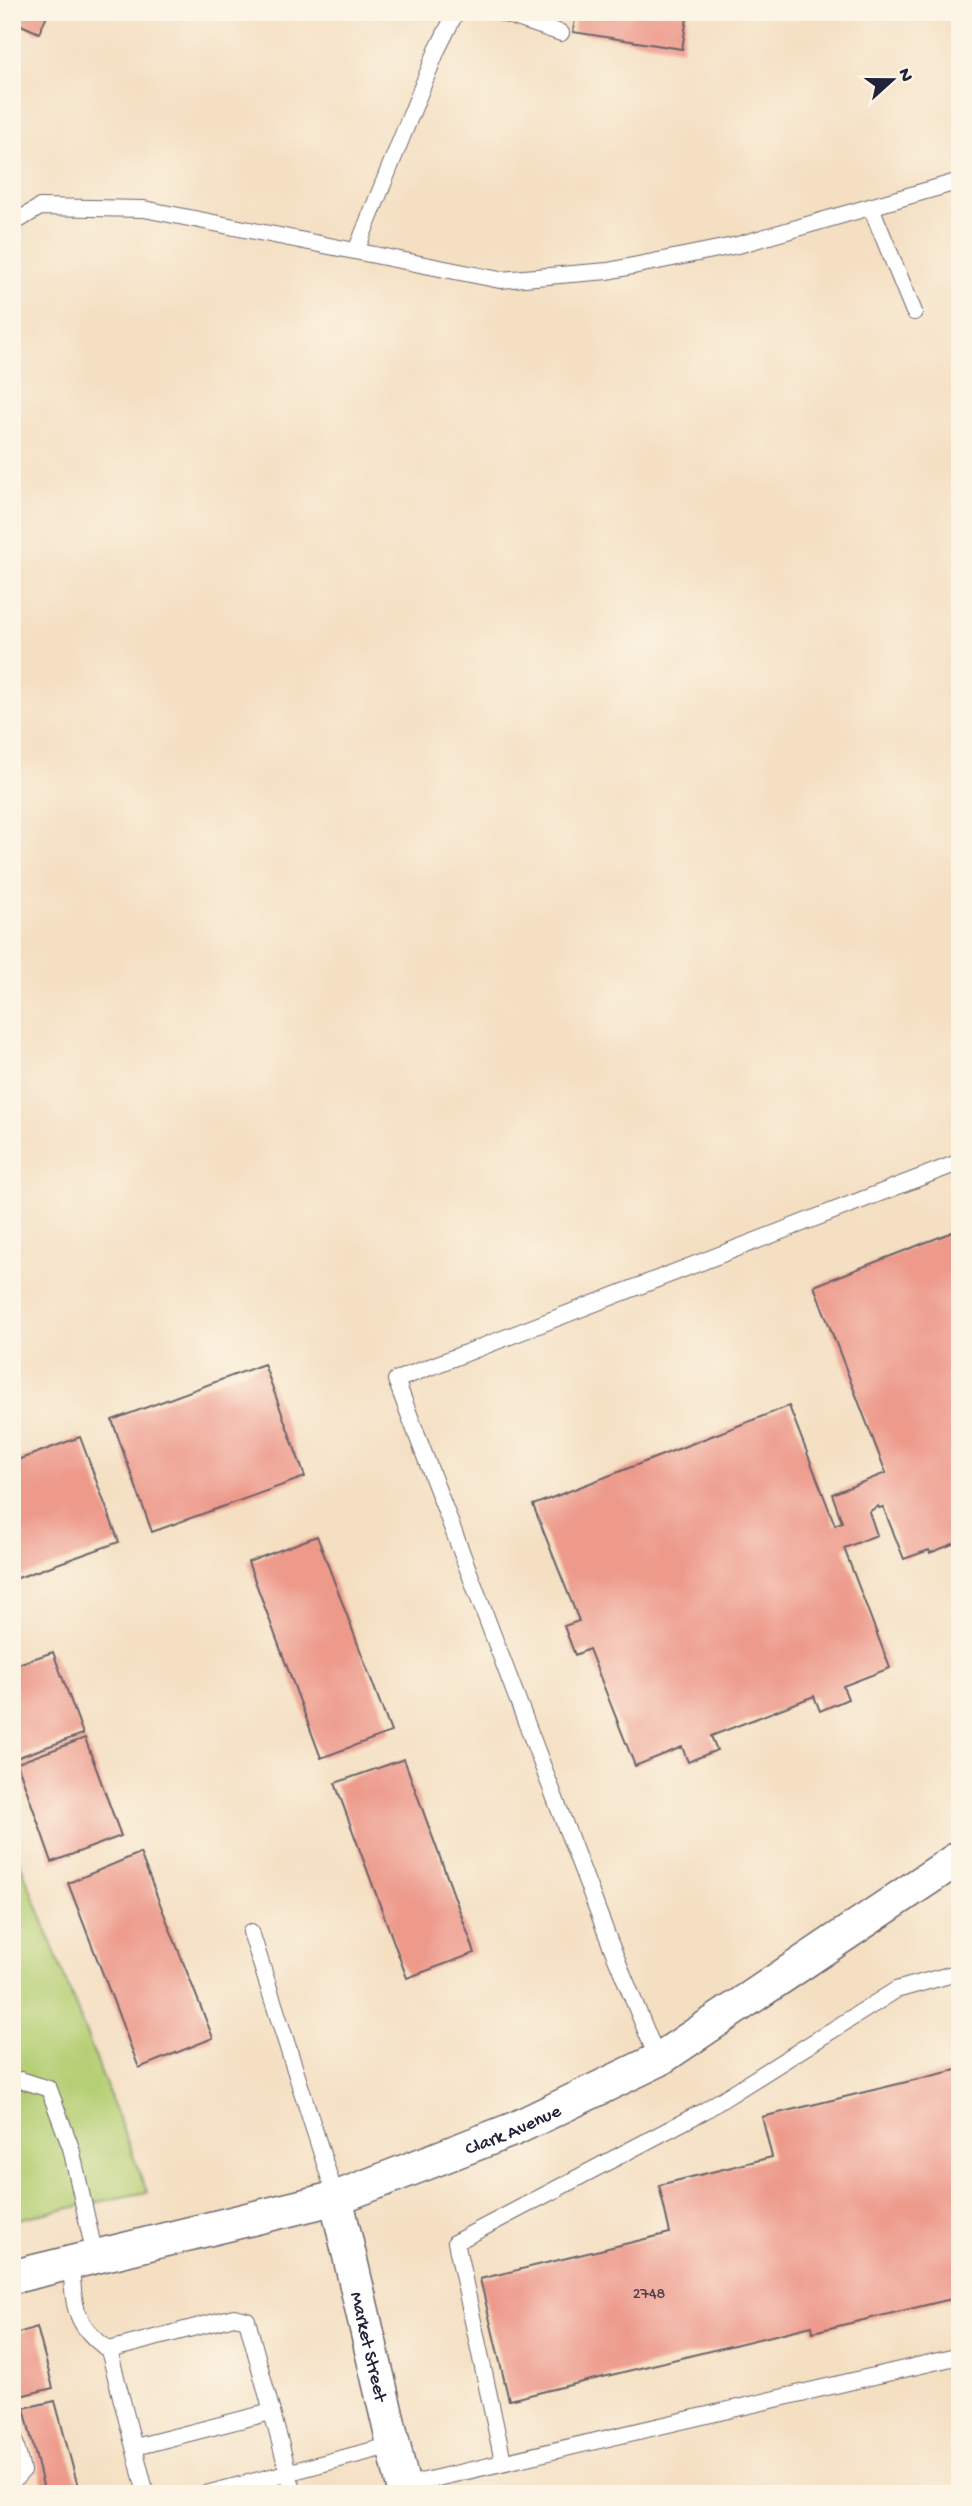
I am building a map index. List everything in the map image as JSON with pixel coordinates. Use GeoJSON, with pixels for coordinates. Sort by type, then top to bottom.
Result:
{"type":"FeatureCollection","features":[{"type":"Feature","properties":{"kind":"street","name":"Clark Avenue"},"geometry":{"type":"LineString","coordinates":[[12,2277],[337,2197],[514,2129],[658,2060],[960,1857]]}},
{"type":"Feature","properties":{"kind":"street","name":"Market Street"},"geometry":{"type":"LineString","coordinates":[[337,2197],[404,2490]]}},
{"type":"Feature","properties":{"kind":"lane"},"geometry":{"type":"LineString","coordinates":[[356,251],[437,50],[456,12]]}},
{"type":"Feature","properties":{"kind":"lane"},"geometry":{"type":"LineString","coordinates":[[499,12],[561,33]]}},
{"type":"Feature","properties":{"kind":"lane"},"geometry":{"type":"LineString","coordinates":[[12,224],[40,207],[144,209],[500,280],[608,271],[738,246],[960,181]]}},
{"type":"Feature","properties":{"kind":"lane"},"geometry":{"type":"LineString","coordinates":[[871,207],[914,312]]}},
{"type":"Feature","properties":{"kind":"lane"},"geometry":{"type":"LineString","coordinates":[[658,2060],[610,1944],[396,1380],[960,1162]]}},
{"type":"Feature","properties":{"kind":"lane"},"geometry":{"type":"LineString","coordinates":[[251,1932],[337,2197]]}},
{"type":"Feature","properties":{"kind":"lane"},"geometry":{"type":"LineString","coordinates":[[503,2461],[456,2242],[704,2111],[895,1990],[960,1972]]}},
{"type":"Feature","properties":{"kind":"lane"},"geometry":{"type":"LineString","coordinates":[[12,2083],[21,2080],[49,2089],[71,2148],[83,2260],[75,2313],[93,2338],[109,2350],[146,2494]]}},
{"type":"Feature","properties":{"kind":"lane"},"geometry":{"type":"LineString","coordinates":[[109,2350],[234,2317],[247,2320],[294,2494]]}},
{"type":"Feature","properties":{"kind":"lane"},"geometry":{"type":"LineString","coordinates":[[404,2490],[503,2461],[960,2356]]}},
{"type":"Feature","properties":{"kind":"lane"},"geometry":{"type":"LineString","coordinates":[[135,2446],[271,2412]]}},
{"type":"Feature","properties":{"kind":"lane"},"geometry":{"type":"LineString","coordinates":[[12,2430],[22,2471],[12,2482]]}},
{"type":"Feature","properties":{"kind":"lane"},"geometry":{"type":"LineString","coordinates":[[206,2494],[394,2445]]}},
{"type":"Feature","properties":{"kind":"green space"},"geometry":{"type":"Polygon","coordinates":[[[12,1841],[147,2192],[12,2220],[12,1841]]]}},
{"type":"Feature","properties":{"kind":"building"},"geometry":{"type":"Polygon","coordinates":[[[12,12],[49,12],[39,33],[12,21],[12,12]]]}},
{"type":"Feature","properties":{"kind":"building"},"geometry":{"type":"Polygon","coordinates":[[[576,12],[688,12],[682,49],[573,32],[576,12]]]}},
{"type":"Feature","properties":{"kind":"building"},"geometry":{"type":"Polygon","coordinates":[[[960,1229],[960,1538],[958,1542],[930,1553],[929,1550],[904,1559],[883,1507],[878,1506],[869,1512],[877,1535],[844,1548],[890,1668],[843,1686],[848,1699],[820,1711],[814,1696],[711,1736],[717,1750],[688,1762],[682,1747],[635,1766],[589,1649],[575,1655],[564,1626],[579,1621],[533,1505],[789,1406],[835,1525],[842,1522],[832,1494],[886,1473],[814,1286],[960,1229]]]}},
{"type":"Feature","properties":{"kind":"building"},"geometry":{"type":"Polygon","coordinates":[[[264,1364],[305,1477],[152,1532],[112,1420],[264,1364]]]}},
{"type":"Feature","properties":{"kind":"building"},"geometry":{"type":"Polygon","coordinates":[[[80,1437],[119,1542],[12,1580],[12,1462],[80,1437]]]}},
{"type":"Feature","properties":{"kind":"building"},"geometry":{"type":"Polygon","coordinates":[[[317,1536],[391,1732],[321,1758],[248,1562],[317,1536]]]}},
{"type":"Feature","properties":{"kind":"building"},"geometry":{"type":"Polygon","coordinates":[[[53,1652],[83,1734],[13,1759],[12,1666],[53,1652]]]}},
{"type":"Feature","properties":{"kind":"building"},"geometry":{"type":"Polygon","coordinates":[[[85,1738],[121,1836],[52,1862],[17,1763],[85,1738]]]}},
{"type":"Feature","properties":{"kind":"building"},"geometry":{"type":"Polygon","coordinates":[[[404,1759],[475,1953],[407,1978],[335,1783],[404,1759]]]}},
{"type":"Feature","properties":{"kind":"building"},"geometry":{"type":"Polygon","coordinates":[[[140,1853],[213,2038],[139,2068],[68,1883],[140,1853]]]}},
{"type":"Feature","properties":{"kind":"building"},"geometry":{"type":"Polygon","coordinates":[[[960,2069],[960,2297],[813,2332],[812,2326],[509,2400],[480,2279],[670,2233],[659,2185],[772,2157],[762,2117],[960,2069]]]}},
{"type":"Feature","properties":{"kind":"building"},"geometry":{"type":"Polygon","coordinates":[[[37,2327],[53,2388],[20,2396],[12,2364],[12,2335],[37,2327]]]}},
{"type":"Feature","properties":{"kind":"building"},"geometry":{"type":"Polygon","coordinates":[[[55,2401],[80,2494],[45,2494],[24,2408],[55,2401]]]}}]}
